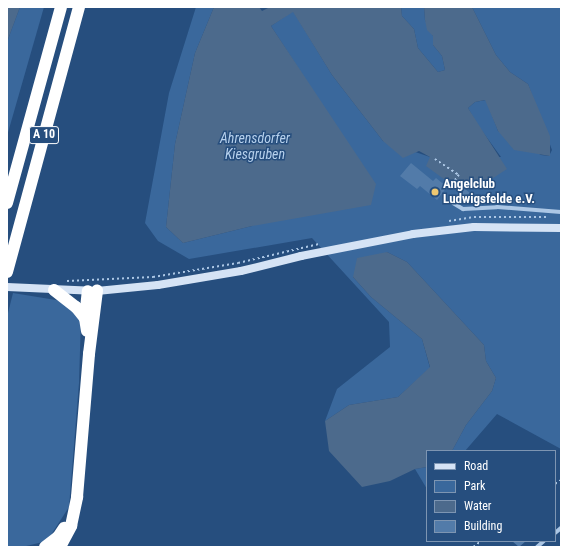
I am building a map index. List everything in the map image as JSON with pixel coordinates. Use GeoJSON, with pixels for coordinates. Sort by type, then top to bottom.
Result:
{"type":"FeatureCollection","features":[{"type":"Feature","properties":{"kind":"highway","name":"A 10"},"geometry":{"type":"LineString","coordinates":[[7,203],[61,7]]}},
{"type":"Feature","properties":{"kind":"highway","name":"A 10"},"geometry":{"type":"LineString","coordinates":[[7,272],[79,7]]}},
{"type":"Feature","properties":{"kind":"highway"},"geometry":{"type":"LineString","coordinates":[[54,290],[76,307],[85,318]]}},
{"type":"Feature","properties":{"kind":"highway"},"geometry":{"type":"LineString","coordinates":[[89,354],[85,318],[92,291]]}},
{"type":"Feature","properties":{"kind":"highway"},"geometry":{"type":"LineString","coordinates":[[60,547],[71,526],[74,512],[89,354],[92,291]]}},
{"type":"Feature","properties":{"kind":"highway"},"geometry":{"type":"LineString","coordinates":[[45,547],[58,537],[74,512]]}},
{"type":"Feature","properties":{"kind":"main road"},"geometry":{"type":"LineString","coordinates":[[7,288],[92,291],[158,286],[241,271],[301,256],[412,234],[474,227],[561,228]]}},
{"type":"Feature","properties":{"kind":"street"},"geometry":{"type":"LineString","coordinates":[[453,203],[463,209],[497,207],[561,212]]}},
{"type":"Feature","properties":{"kind":"street"},"geometry":{"type":"LineString","coordinates":[[536,547],[543,542],[546,547]]}},
{"type":"Feature","properties":{"kind":"path"},"geometry":{"type":"LineString","coordinates":[[435,159],[459,175],[452,185]]}},
{"type":"Feature","properties":{"kind":"green space"},"geometry":{"type":"Polygon","coordinates":[[[20,7],[44,7],[7,136],[7,42],[20,7]]]}},
{"type":"Feature","properties":{"kind":"green space"},"geometry":{"type":"Polygon","coordinates":[[[196,7],[214,7],[195,53],[175,144],[166,227],[183,243],[252,226],[317,97],[271,26],[293,11],[332,75],[383,141],[430,157],[501,157],[477,124],[468,108],[475,102],[486,100],[498,131],[541,155],[549,156],[552,150],[528,84],[510,72],[496,55],[472,7],[561,7],[561,449],[497,414],[466,450],[453,450],[466,425],[492,391],[496,378],[486,361],[484,345],[407,262],[387,252],[353,277],[371,297],[422,339],[430,368],[398,397],[349,405],[325,421],[337,389],[390,347],[389,322],[312,238],[189,259],[158,241],[145,223],[169,93],[196,7]]]}},
{"type":"Feature","properties":{"kind":"green space"},"geometry":{"type":"Polygon","coordinates":[[[401,7],[424,7],[425,20],[433,36],[433,45],[442,56],[445,70],[438,72],[418,48],[414,29],[402,16],[401,7]]]}},
{"type":"Feature","properties":{"kind":"green space"},"geometry":{"type":"Polygon","coordinates":[[[13,293],[62,301],[81,318],[79,383],[69,507],[47,541],[22,547],[7,546],[7,317],[13,293]]]}},
{"type":"Feature","properties":{"kind":"green space"},"geometry":{"type":"Polygon","coordinates":[[[426,467],[426,487],[415,469],[426,467]]]}},
{"type":"Feature","properties":{"kind":"water"},"geometry":{"type":"Polygon","coordinates":[[[7,7],[20,7],[7,42],[7,7]]]}},
{"type":"Feature","properties":{"kind":"water","name":"Ahrensdorfer Kiesgruben"},"geometry":{"type":"Polygon","coordinates":[[[214,7],[259,7],[262,11],[270,7],[401,7],[402,16],[414,29],[418,48],[438,72],[445,70],[442,56],[433,45],[433,36],[427,30],[424,7],[472,7],[496,55],[510,72],[528,84],[550,136],[550,156],[514,150],[498,131],[485,100],[475,102],[468,108],[507,169],[487,182],[452,185],[426,166],[430,157],[419,151],[403,158],[383,141],[332,75],[293,12],[271,26],[376,184],[371,205],[252,226],[183,243],[166,227],[175,144],[195,53],[214,7]]]}},
{"type":"Feature","properties":{"kind":"water"},"geometry":{"type":"Polygon","coordinates":[[[387,252],[407,262],[484,345],[486,361],[496,378],[492,391],[466,425],[453,450],[426,450],[426,467],[415,469],[390,481],[362,487],[329,451],[325,421],[349,405],[398,397],[430,367],[422,339],[371,297],[353,277],[357,258],[387,252]]]}},
{"type":"Feature","properties":{"kind":"building"},"geometry":{"type":"Polygon","coordinates":[[[411,163],[433,181],[436,178],[447,187],[437,200],[420,186],[417,189],[400,176],[411,163]]]}},
{"type":"Feature","properties":{"kind":"building"},"geometry":{"type":"Polygon","coordinates":[[[465,189],[470,193],[463,201],[459,197],[465,189]]]}},
{"type":"Feature","properties":{"kind":"building"},"geometry":{"type":"Polygon","coordinates":[[[513,542],[525,542],[519,547],[513,542]]]}},
{"type":"Feature","properties":{"kind":"place","name":"Angelclub Ludwigsfelde e.V."},"geometry":{"type":"Point","coordinates":[435,192]}}]}
